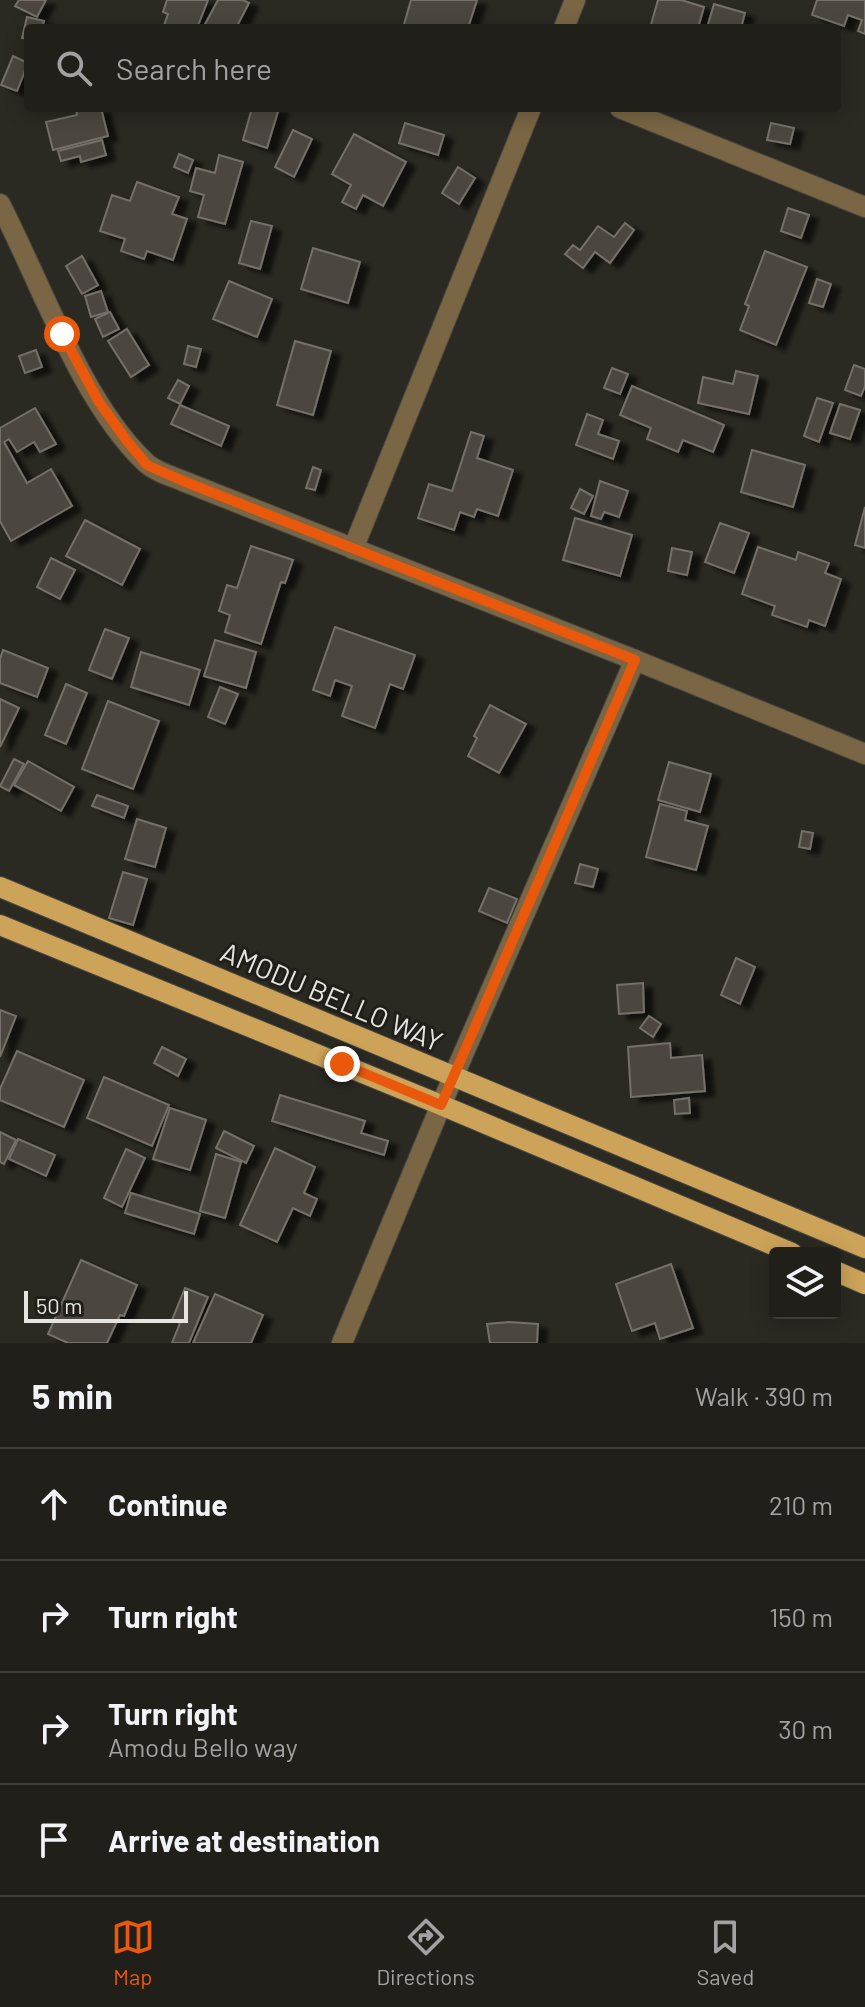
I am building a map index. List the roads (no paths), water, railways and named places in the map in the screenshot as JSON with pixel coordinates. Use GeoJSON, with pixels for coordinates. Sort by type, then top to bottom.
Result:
{"type":"FeatureCollection","features":[{"type":"Feature","properties":{"kind":"main road","name":"AMODU BELLO WAY"},"geometry":{"type":"LineString","coordinates":[[0,887],[865,1248]]}},
{"type":"Feature","properties":{"kind":"main road","name":"AMODU BELLO WAY"},"geometry":{"type":"LineString","coordinates":[[0,925],[778,1247]]}},
{"type":"Feature","properties":{"kind":"main road"},"geometry":{"type":"LineString","coordinates":[[841,1274],[865,1284]]}},
{"type":"Feature","properties":{"kind":"street"},"geometry":{"type":"LineString","coordinates":[[566,24],[575,0]]}},
{"type":"Feature","properties":{"kind":"street"},"geometry":{"type":"LineString","coordinates":[[353,549],[529,112]]}},
{"type":"Feature","properties":{"kind":"street"},"geometry":{"type":"LineString","coordinates":[[630,112],[865,207]]}},
{"type":"Feature","properties":{"kind":"street"},"geometry":{"type":"LineString","coordinates":[[0,204],[62,334],[99,402],[147,465],[865,754]]}},
{"type":"Feature","properties":{"kind":"street"},"geometry":{"type":"LineString","coordinates":[[342,1343],[441,1105],[635,660]]}}]}
